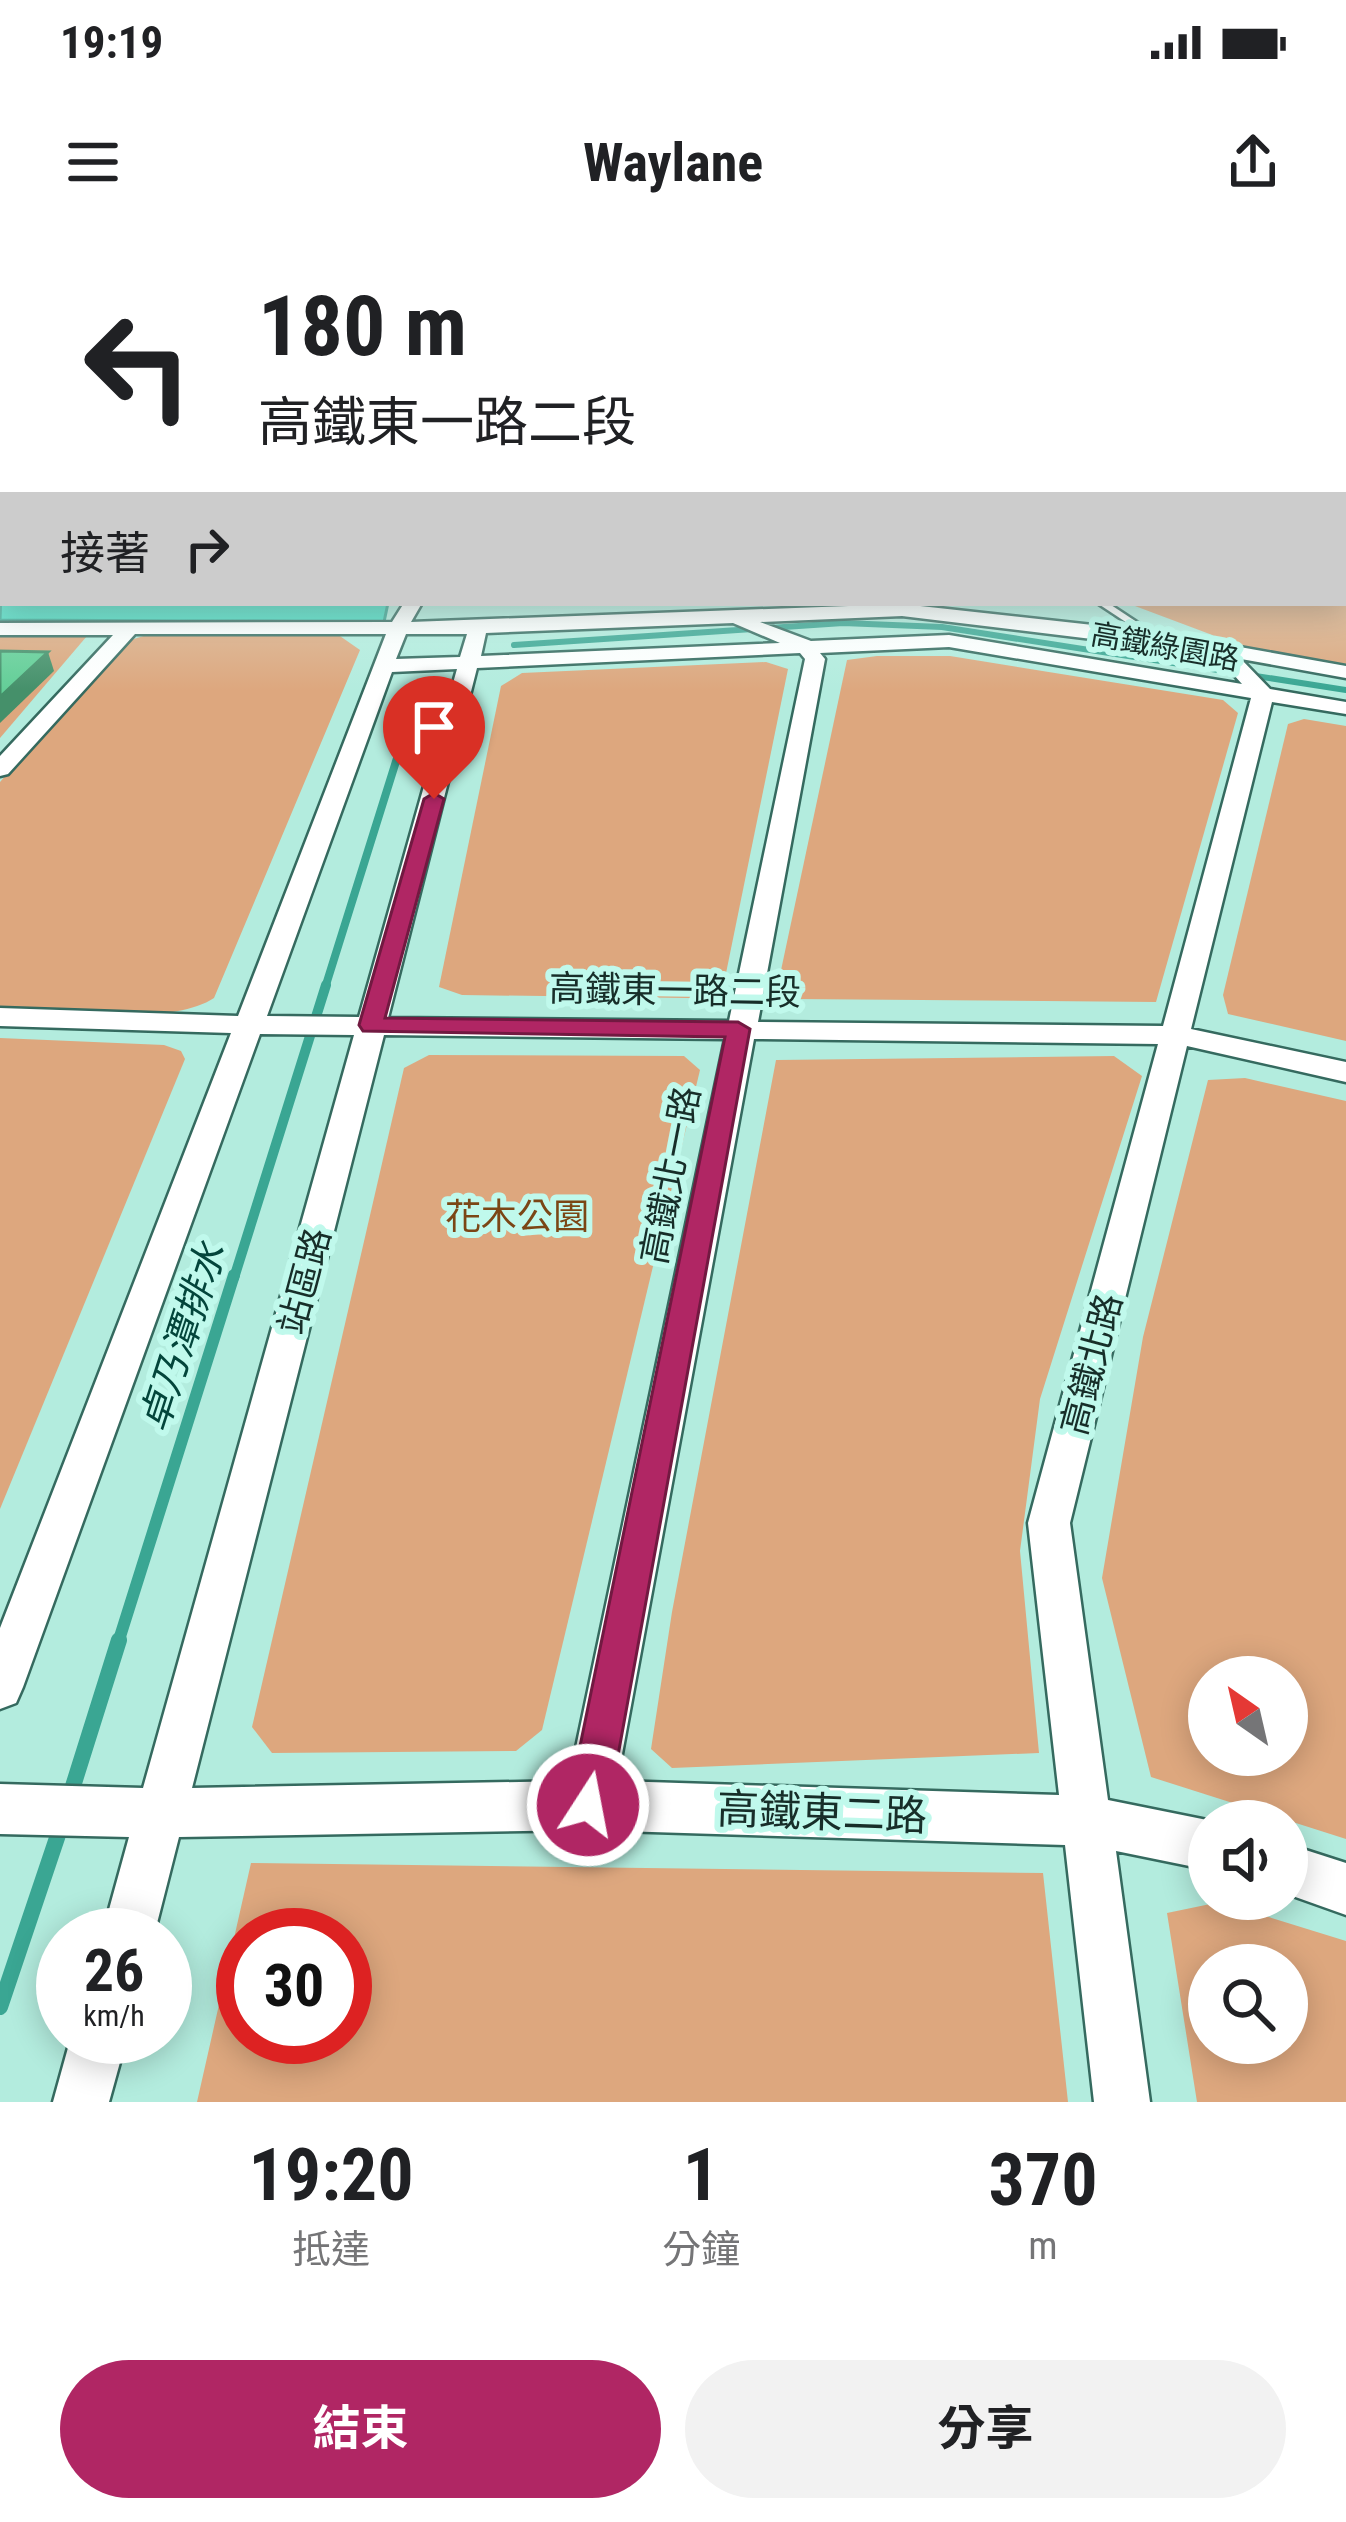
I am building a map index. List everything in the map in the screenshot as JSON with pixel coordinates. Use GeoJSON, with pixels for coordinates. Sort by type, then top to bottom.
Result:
{"type":"FeatureCollection","features":[{"type":"Feature","properties":{"kind":"street","name":"高鐵綠園路"},"geometry":{"type":"LineString","coordinates":[[475,645],[714,609],[902,610],[1156,638],[1346,672]]}},
{"type":"Feature","properties":{"kind":"street"},"geometry":{"type":"LineString","coordinates":[[714,609],[804,645]]}},
{"type":"Feature","properties":{"kind":"street","name":"高鐵綠園路"},"geometry":{"type":"LineString","coordinates":[[0,629],[129,629],[406,615],[475,645],[949,641],[1346,708]]}},
{"type":"Feature","properties":{"kind":"street"},"geometry":{"type":"LineString","coordinates":[[0,1687],[246,1025],[406,615]]}},
{"type":"Feature","properties":{"kind":"street"},"geometry":{"type":"LineString","coordinates":[[0,769],[129,629]]}},
{"type":"Feature","properties":{"kind":"street"},"geometry":{"type":"LineString","coordinates":[[385,667],[475,645]]}},
{"type":"Feature","properties":{"kind":"street","name":"站區路"},"geometry":{"type":"LineString","coordinates":[[136,1908],[475,645]]}},
{"type":"Feature","properties":{"kind":"street","name":"高鐵北一路"},"geometry":{"type":"LineString","coordinates":[[588,1805],[738,1029],[815,659],[804,645]]}},
{"type":"Feature","properties":{"kind":"street"},"geometry":{"type":"LineString","coordinates":[[1224,653],[1263,694]]}},
{"type":"Feature","properties":{"kind":"street","name":"高鐵北路"},"geometry":{"type":"LineString","coordinates":[[1122,2102],[1049,1523],[1263,694]]}},
{"type":"Feature","properties":{"kind":"street","name":"高鐵東一路二段"},"geometry":{"type":"LineString","coordinates":[[0,1017],[246,1025],[1177,1035],[1346,1072]]}},
{"type":"Feature","properties":{"kind":"street","name":"高鐵東二路"},"geometry":{"type":"LineString","coordinates":[[0,1809],[163,1813],[588,1805],[1090,1821],[1188,1842]]}},
{"type":"Feature","properties":{"kind":"street"},"geometry":{"type":"LineString","coordinates":[[1308,1876],[1346,1889]]}},
{"type":"Feature","properties":{"kind":"street"},"geometry":{"type":"LineString","coordinates":[[81,2102],[92,2064]]}},
{"type":"Feature","properties":{"kind":"lane"},"geometry":{"type":"LineString","coordinates":[[1107,606],[1156,638]]}},
{"type":"Feature","properties":{"kind":"green space"},"geometry":{"type":"Polygon","coordinates":[[[1135,606],[1346,606],[1346,664],[1247,648],[1135,606]]]}},
{"type":"Feature","properties":{"kind":"green space"},"geometry":{"type":"Polygon","coordinates":[[[153,633],[337,634],[360,650],[214,998],[194,1007],[141,1015],[0,1007],[0,782],[121,643],[153,633]]]}},
{"type":"Feature","properties":{"kind":"green space"},"geometry":{"type":"Polygon","coordinates":[[[0,635],[87,636],[0,738],[0,635]]]}},
{"type":"Feature","properties":{"kind":"green space"},"geometry":{"type":"Polygon","coordinates":[[[950,656],[1223,700],[1238,713],[1156,1002],[791,999],[777,989],[847,660],[950,656]]]}},
{"type":"Feature","properties":{"kind":"green space"},"geometry":{"type":"Polygon","coordinates":[[[766,662],[788,669],[724,983],[689,998],[462,995],[439,987],[501,686],[522,673],[766,662]]]}},
{"type":"Feature","properties":{"kind":"green space"},"geometry":{"type":"Polygon","coordinates":[[[1304,719],[1346,726],[1346,1041],[1228,1014],[1223,995],[1288,724],[1304,719]]]}},
{"type":"Feature","properties":{"kind":"green space"},"geometry":{"type":"Polygon","coordinates":[[[0,1038],[164,1045],[181,1051],[185,1059],[0,1509],[0,1038]]]}},
{"type":"Feature","properties":{"kind":"green space","name":"花木公園"},"geometry":{"type":"Polygon","coordinates":[[[429,1055],[684,1056],[700,1070],[542,1730],[516,1751],[272,1753],[252,1727],[404,1068],[429,1055]]]}},
{"type":"Feature","properties":{"kind":"green space"},"geometry":{"type":"Polygon","coordinates":[[[1114,1056],[1142,1076],[1040,1399],[1020,1551],[1039,1753],[672,1768],[651,1749],[672,1612],[776,1060],[1114,1056]]]}},
{"type":"Feature","properties":{"kind":"green space"},"geometry":{"type":"Polygon","coordinates":[[[1245,1078],[1346,1101],[1346,1839],[1308,1827],[1308,1800],[1223,1800],[1151,1777],[1102,1578],[1143,1337],[1208,1080],[1245,1078]]]}},
{"type":"Feature","properties":{"kind":"green space"},"geometry":{"type":"Polygon","coordinates":[[[251,1863],[1043,1873],[1068,2102],[197,2102],[216,2018],[216,2064],[372,2064],[372,1908],[241,1908],[251,1863]]]}},
{"type":"Feature","properties":{"kind":"green space"},"geometry":{"type":"Polygon","coordinates":[[[1188,1909],[1188,1920],[1278,1920],[1346,1941],[1346,2102],[1197,2102],[1191,2064],[1308,2064],[1308,1944],[1188,1944],[1188,2045],[1167,1913],[1188,1909]]]}},
{"type":"Feature","properties":{"kind":"shaded area"},"geometry":{"type":"Polygon","coordinates":[[[0,606],[387,606],[384,622],[0,620],[0,606]]]}},
{"type":"Feature","properties":{"kind":"building"},"geometry":{"type":"Polygon","coordinates":[[[0,651],[48,652],[0,697],[0,651]]]}},
{"type":"Feature","properties":{"kind":"waterway"},"geometry":{"type":"LineString","coordinates":[[514,645],[843,623],[942,627],[1346,690]]}},
{"type":"Feature","properties":{"kind":"waterway","name":"卓乃潭排水"},"geometry":{"type":"LineString","coordinates":[[398,758],[421,684]]}},
{"type":"Feature","properties":{"kind":"waterway","name":"卓乃潭排水"},"geometry":{"type":"LineString","coordinates":[[325,988],[398,755]]}},
{"type":"Feature","properties":{"kind":"waterway","name":"卓乃潭排水"},"geometry":{"type":"LineString","coordinates":[[234,1278],[326,985]]}},
{"type":"Feature","properties":{"kind":"waterway","name":"卓乃潭排水"},"geometry":{"type":"LineString","coordinates":[[118,1643],[234,1275]]}},
{"type":"Feature","properties":{"kind":"waterway","name":"卓乃潭排水"},"geometry":{"type":"LineString","coordinates":[[69,1799],[119,1640]]}},
{"type":"Feature","properties":{"kind":"waterway","name":"卓乃潭排水"},"geometry":{"type":"LineString","coordinates":[[0,2007],[62,1823]]}},
{"type":"Feature","properties":{"kind":"route"},"geometry":{"type":"LineString","coordinates":[[434,799],[371,1025],[738,1029],[588,1805]]}}]}
